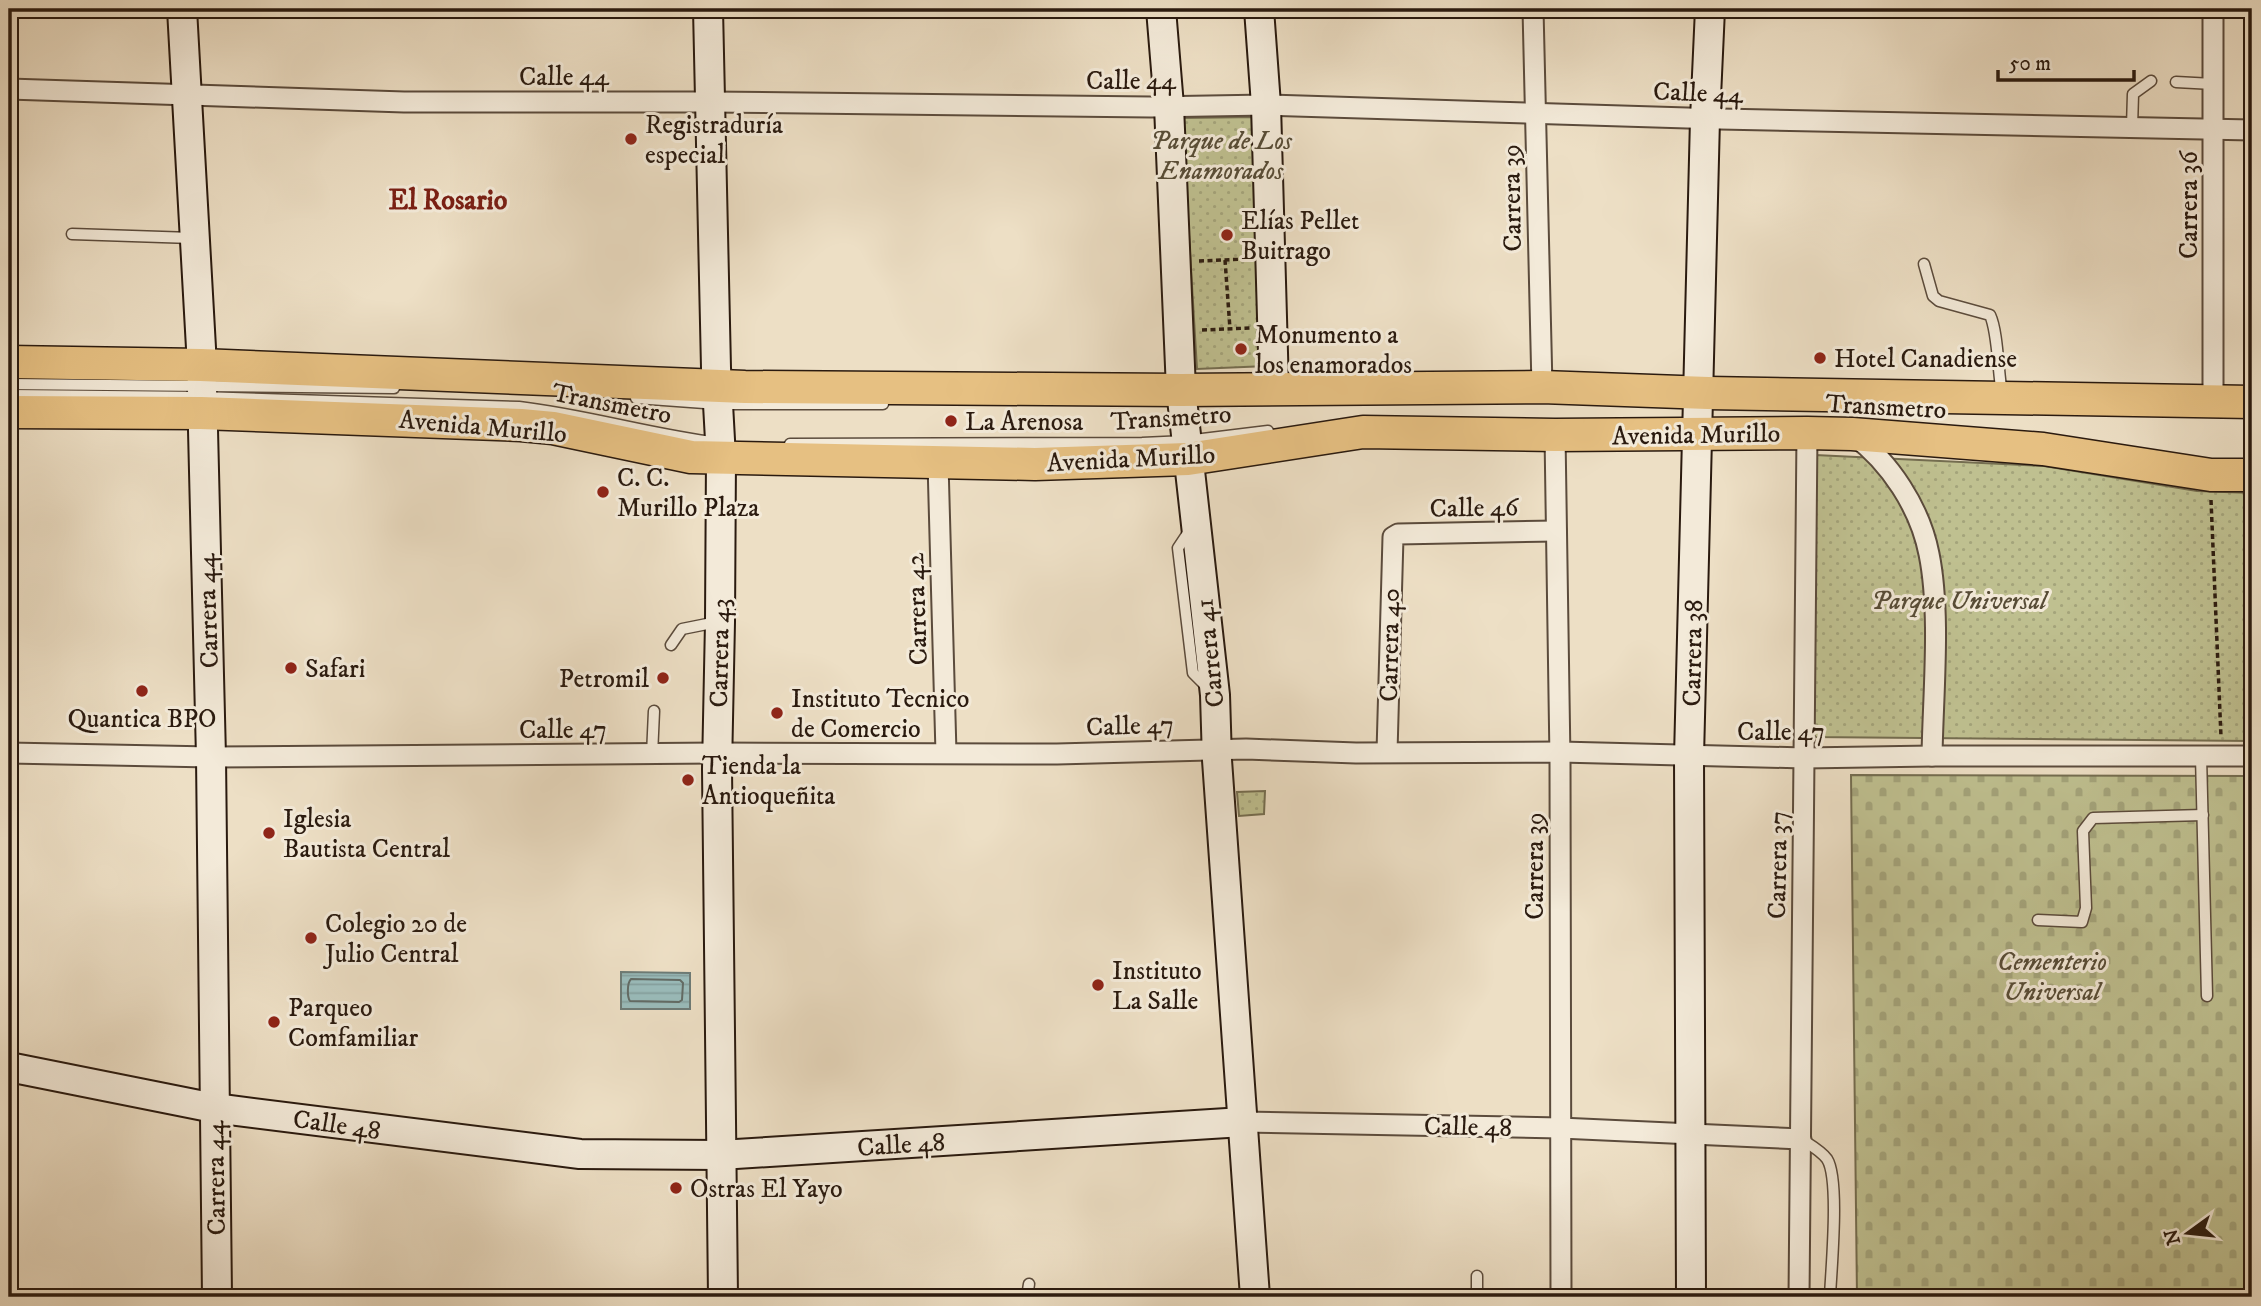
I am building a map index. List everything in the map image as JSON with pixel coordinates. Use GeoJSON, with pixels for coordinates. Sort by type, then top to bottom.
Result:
{"type":"FeatureCollection","features":[{"type":"Feature","properties":{"kind":"main road","name":"Avenida Murillo"},"geometry":{"type":"LineString","coordinates":[[9,362],[201,390],[553,428],[672,454],[724,448],[938,463],[1035,464],[1363,432],[1555,435],[1696,413],[2003,398],[2252,402]]}},
{"type":"Feature","properties":{"kind":"main road","name":"Avenida Murillo"},"geometry":{"type":"LineString","coordinates":[[9,412],[201,390],[1182,400],[1274,388],[1542,387],[1807,433],[2043,449],[2211,475],[2252,475]]}},
{"type":"Feature","properties":{"kind":"street","name":"Carrera 44"},"geometry":{"type":"LineString","coordinates":[[182,9],[196,238],[211,757],[217,1297]]}},
{"type":"Feature","properties":{"kind":"street","name":"Carrera 43"},"geometry":{"type":"LineString","coordinates":[[708,9],[718,395],[724,448],[717,753],[723,1297]]}},
{"type":"Feature","properties":{"kind":"street","name":"Carrera 41"},"geometry":{"type":"LineString","coordinates":[[1161,9],[1169,106],[1182,400],[1215,695],[1255,1297]]}},
{"type":"Feature","properties":{"kind":"street"},"geometry":{"type":"LineString","coordinates":[[1259,9],[1266,105],[1274,388]]}},
{"type":"Feature","properties":{"kind":"street","name":"Carrera 39"},"geometry":{"type":"LineString","coordinates":[[1533,9],[1542,387]]}},
{"type":"Feature","properties":{"kind":"street","name":"Carrera 38"},"geometry":{"type":"LineString","coordinates":[[1691,1297],[1689,757],[1704,119],[1710,9]]}},
{"type":"Feature","properties":{"kind":"street","name":"Carrera 36"},"geometry":{"type":"LineString","coordinates":[[2213,9],[2213,402]]}},
{"type":"Feature","properties":{"kind":"street","name":"Calle 44"},"geometry":{"type":"LineString","coordinates":[[9,89],[187,97],[404,102],[1266,105],[1704,119],[2252,130]]}},
{"type":"Feature","properties":{"kind":"street","name":"Carrera 37"},"geometry":{"type":"LineString","coordinates":[[1799,1297],[1807,433]]}},
{"type":"Feature","properties":{"kind":"street"},"geometry":{"type":"LineString","coordinates":[[1852,434],[1877,456],[1900,486],[1924,535],[1929,554],[1934,598],[1932,756]]}},
{"type":"Feature","properties":{"kind":"street","name":"Carrera 39"},"geometry":{"type":"LineString","coordinates":[[1555,435],[1560,752],[1561,1297]]}},
{"type":"Feature","properties":{"kind":"street","name":"Carrera 42"},"geometry":{"type":"LineString","coordinates":[[938,463],[946,753]]}},
{"type":"Feature","properties":{"kind":"street","name":"Calle 46"},"geometry":{"type":"LineString","coordinates":[[1393,537],[1398,534],[1556,531]]}},
{"type":"Feature","properties":{"kind":"street","name":"Carrera 40"},"geometry":{"type":"LineString","coordinates":[[1387,752],[1393,537]]}},
{"type":"Feature","properties":{"kind":"street","name":"Calle 47"},"geometry":{"type":"LineString","coordinates":[[9,753],[211,757],[717,753],[1057,754],[1217,749],[1560,752],[1804,758],[2252,756]]}},
{"type":"Feature","properties":{"kind":"street","name":"Calle 48"},"geometry":{"type":"LineString","coordinates":[[9,1066],[214,1108],[580,1154],[720,1155],[1243,1122],[1560,1128],[1801,1139]]}},
{"type":"Feature","properties":{"kind":"lane"},"geometry":{"type":"LineString","coordinates":[[2132,127],[2133,94],[2151,81]]}},
{"type":"Feature","properties":{"kind":"lane"},"geometry":{"type":"LineString","coordinates":[[2176,82],[2214,84]]}},
{"type":"Feature","properties":{"kind":"lane"},"geometry":{"type":"LineString","coordinates":[[72,234],[196,238]]}},
{"type":"Feature","properties":{"kind":"lane"},"geometry":{"type":"LineString","coordinates":[[1924,264],[1933,296],[1939,301],[1990,315],[1994,324],[2003,398]]}},
{"type":"Feature","properties":{"kind":"lane"},"geometry":{"type":"LineString","coordinates":[[9,384],[201,390]]}},
{"type":"Feature","properties":{"kind":"lane"},"geometry":{"type":"LineString","coordinates":[[9,395],[401,388]]}},
{"type":"Feature","properties":{"kind":"lane","name":"Transmetro"},"geometry":{"type":"LineString","coordinates":[[496,388],[549,391]]}},
{"type":"Feature","properties":{"kind":"lane","name":"Transmetro"},"geometry":{"type":"LineString","coordinates":[[627,397],[718,395],[899,404]]}},
{"type":"Feature","properties":{"kind":"lane","name":"Transmetro"},"geometry":{"type":"LineString","coordinates":[[1696,413],[1961,431]]}},
{"type":"Feature","properties":{"kind":"lane","name":"Transmetro"},"geometry":{"type":"LineString","coordinates":[[782,444],[1187,450],[1281,429]]}},
{"type":"Feature","properties":{"kind":"lane"},"geometry":{"type":"LineString","coordinates":[[671,645],[682,629],[720,622]]}},
{"type":"Feature","properties":{"kind":"lane"},"geometry":{"type":"LineString","coordinates":[[652,755],[654,711]]}},
{"type":"Feature","properties":{"kind":"lane"},"geometry":{"type":"LineString","coordinates":[[2201,757],[2207,996]]}},
{"type":"Feature","properties":{"kind":"lane"},"geometry":{"type":"LineString","coordinates":[[2038,920],[2082,922],[2086,908],[2083,831],[2094,818],[2203,815]]}},
{"type":"Feature","properties":{"kind":"lane"},"geometry":{"type":"LineString","coordinates":[[1801,1139],[1819,1150],[1831,1167],[1833,1201],[1830,1297]]}},
{"type":"Feature","properties":{"kind":"lane"},"geometry":{"type":"LineString","coordinates":[[1477,1276],[1477,1297]]}},
{"type":"Feature","properties":{"kind":"lane"},"geometry":{"type":"LineString","coordinates":[[1027,1297],[1029,1284]]}},
{"type":"Feature","properties":{"kind":"path"},"geometry":{"type":"LineString","coordinates":[[1176,262],[1270,257]]}},
{"type":"Feature","properties":{"kind":"path"},"geometry":{"type":"LineString","coordinates":[[1225,260],[1230,329]]}},
{"type":"Feature","properties":{"kind":"path"},"geometry":{"type":"LineString","coordinates":[[1179,331],[1273,328]]}},
{"type":"Feature","properties":{"kind":"path"},"geometry":{"type":"LineString","coordinates":[[2211,487],[2222,757]]}},
{"type":"Feature","properties":{"kind":"green space","name":"Parque de Los Enamorados"},"geometry":{"type":"Polygon","coordinates":[[[1257,117],[1267,366],[1197,369],[1182,118],[1257,117]]]}},
{"type":"Feature","properties":{"kind":"green space","name":"Parque Universal"},"geometry":{"type":"Polygon","coordinates":[[[1815,455],[2044,466],[2197,491],[2252,493],[2252,741],[1811,737],[1815,455]]]}},
{"type":"Feature","properties":{"kind":"green space","name":"Cementerio Universal"},"geometry":{"type":"Polygon","coordinates":[[[1851,775],[2252,776],[2252,1297],[1857,1297],[1851,775]]]}},
{"type":"Feature","properties":{"kind":"green space"},"geometry":{"type":"Polygon","coordinates":[[[1265,791],[1264,814],[1239,816],[1237,792],[1265,791]]]}},
{"type":"Feature","properties":{"kind":"water"},"geometry":{"type":"Polygon","coordinates":[[[621,972],[690,973],[690,1009],[621,1009],[621,972]]]}},
{"type":"Feature","properties":{"kind":"place","name":"Registraduría especial"},"geometry":{"type":"Point","coordinates":[631,139]}},
{"type":"Feature","properties":{"kind":"place","name":"Elías Pellet Buitrago"},"geometry":{"type":"Point","coordinates":[1227,235]}},
{"type":"Feature","properties":{"kind":"place","name":"Monumento a los enamorados"},"geometry":{"type":"Point","coordinates":[1241,349]}},
{"type":"Feature","properties":{"kind":"place","name":"Hotel Canadiense"},"geometry":{"type":"Point","coordinates":[1820,358]}},
{"type":"Feature","properties":{"kind":"place","name":"La Arenosa"},"geometry":{"type":"Point","coordinates":[951,421]}},
{"type":"Feature","properties":{"kind":"place","name":"C. C. Murillo Plaza"},"geometry":{"type":"Point","coordinates":[603,492]}},
{"type":"Feature","properties":{"kind":"place","name":"Safari"},"geometry":{"type":"Point","coordinates":[291,668]}},
{"type":"Feature","properties":{"kind":"place","name":"Petromil"},"geometry":{"type":"Point","coordinates":[663,678]}},
{"type":"Feature","properties":{"kind":"place","name":"Quantica BPO"},"geometry":{"type":"Point","coordinates":[142,691]}},
{"type":"Feature","properties":{"kind":"place","name":"Instituto Tecnico de Comercio"},"geometry":{"type":"Point","coordinates":[777,713]}},
{"type":"Feature","properties":{"kind":"place","name":"Tienda la Antioqueñita"},"geometry":{"type":"Point","coordinates":[688,780]}},
{"type":"Feature","properties":{"kind":"place","name":"Iglesia Bautista Central"},"geometry":{"type":"Point","coordinates":[269,833]}},
{"type":"Feature","properties":{"kind":"place","name":"Colegio 20 de Julio Central"},"geometry":{"type":"Point","coordinates":[311,938]}},
{"type":"Feature","properties":{"kind":"place","name":"Instituto La Salle"},"geometry":{"type":"Point","coordinates":[1098,985]}},
{"type":"Feature","properties":{"kind":"place","name":"Parqueo Comfamiliar"},"geometry":{"type":"Point","coordinates":[274,1022]}},
{"type":"Feature","properties":{"kind":"place","name":"Ostras El Yayo"},"geometry":{"type":"Point","coordinates":[676,1188]}},
{"type":"Feature","properties":{"kind":"district","name":"El Rosario"},"geometry":{"type":"Point","coordinates":[448,199]}}]}
